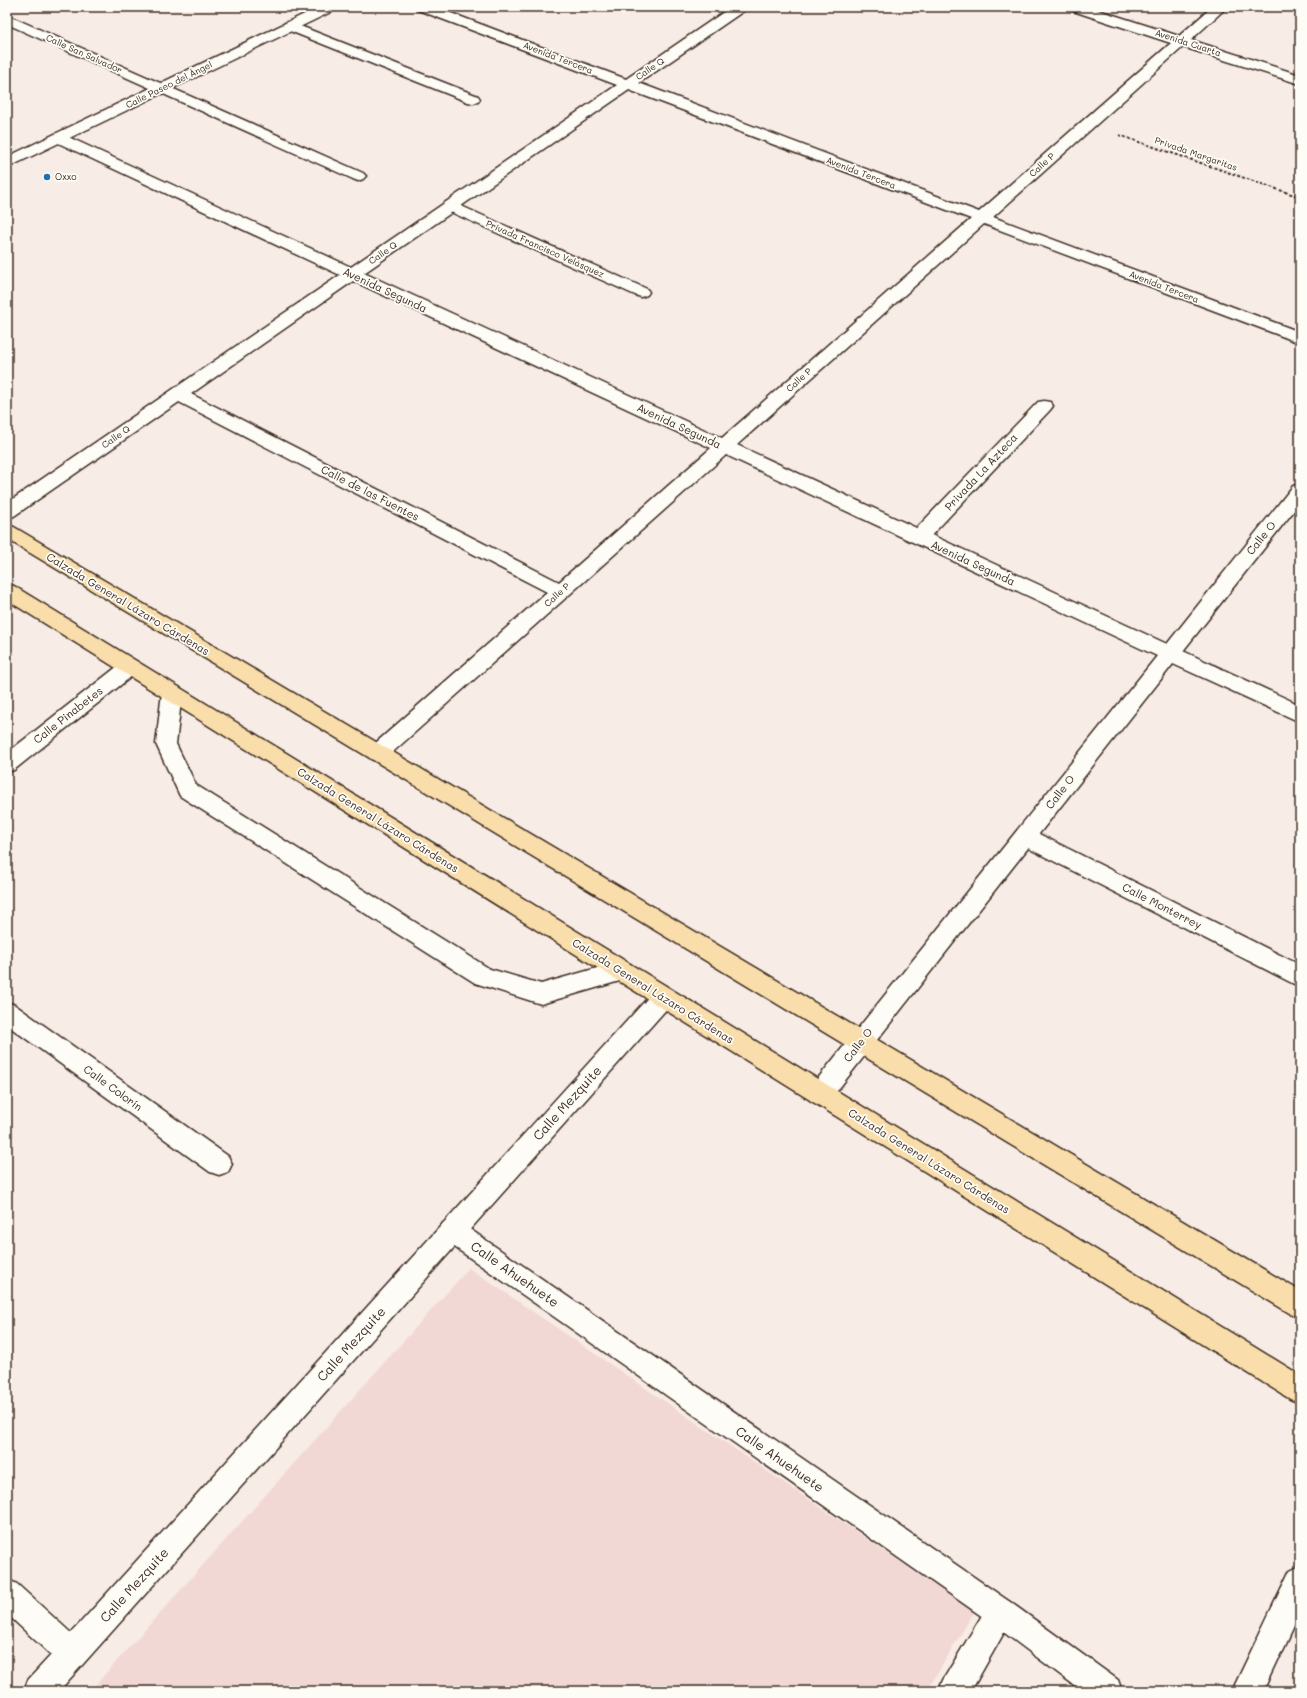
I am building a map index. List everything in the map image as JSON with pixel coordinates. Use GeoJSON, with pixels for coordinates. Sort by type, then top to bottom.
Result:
{"type":"FeatureCollection","features":[{"type":"Feature","properties":{"kind":"main road","name":"Calzada General Lázaro Cárdenas"},"geometry":{"type":"LineString","coordinates":[[7,531],[1300,1304]]}},
{"type":"Feature","properties":{"kind":"main road","name":"Calzada General Lázaro Cárdenas"},"geometry":{"type":"LineString","coordinates":[[7,590],[1300,1390]]}},
{"type":"Feature","properties":{"kind":"street","name":"Calle Paseo del Ángel"},"geometry":{"type":"LineString","coordinates":[[7,163],[330,7]]}},
{"type":"Feature","properties":{"kind":"street","name":"Avenida Tercera"},"geometry":{"type":"LineString","coordinates":[[423,7],[1300,338]]}},
{"type":"Feature","properties":{"kind":"street","name":"Calle Q"},"geometry":{"type":"LineString","coordinates":[[7,512],[740,7]]}},
{"type":"Feature","properties":{"kind":"street","name":"Avenida Cuarta"},"geometry":{"type":"LineString","coordinates":[[1075,7],[1300,80]]}},
{"type":"Feature","properties":{"kind":"street","name":"Calle P"},"geometry":{"type":"LineString","coordinates":[[378,754],[1220,7]]}},
{"type":"Feature","properties":{"kind":"street","name":"Calle San Salvador"},"geometry":{"type":"LineString","coordinates":[[7,19],[358,176]]}},
{"type":"Feature","properties":{"kind":"street"},"geometry":{"type":"LineString","coordinates":[[290,26],[473,99]]}},
{"type":"Feature","properties":{"kind":"street","name":"Avenida Segunda"},"geometry":{"type":"LineString","coordinates":[[59,138],[1300,714]]}},
{"type":"Feature","properties":{"kind":"street","name":"Privada Francisco Velásquez"},"geometry":{"type":"LineString","coordinates":[[450,206],[641,292]]}},
{"type":"Feature","properties":{"kind":"street","name":"Calle de las Fuentes"},"geometry":{"type":"LineString","coordinates":[[178,394],[561,591]]}},
{"type":"Feature","properties":{"kind":"street","name":"Privada La Azteca"},"geometry":{"type":"LineString","coordinates":[[919,538],[1044,406]]}},
{"type":"Feature","properties":{"kind":"street","name":"Calle O"},"geometry":{"type":"LineString","coordinates":[[820,1094],[1300,490]]}},
{"type":"Feature","properties":{"kind":"street","name":"Calle Pinabetes"},"geometry":{"type":"LineString","coordinates":[[7,764],[130,667]]}},
{"type":"Feature","properties":{"kind":"street"},"geometry":{"type":"LineString","coordinates":[[172,692],[166,744],[188,790],[483,976],[541,994],[622,971]]}},
{"type":"Feature","properties":{"kind":"street","name":"Calle Monterrey"},"geometry":{"type":"LineString","coordinates":[[1024,836],[1300,976]]}},
{"type":"Feature","properties":{"kind":"street","name":"Calle Mezquite"},"geometry":{"type":"LineString","coordinates":[[39,1691],[663,997]]}},
{"type":"Feature","properties":{"kind":"street","name":"Calle Colorín"},"geometry":{"type":"LineString","coordinates":[[7,1012],[219,1164]]}},
{"type":"Feature","properties":{"kind":"street","name":"Calle Ahuehuete"},"geometry":{"type":"LineString","coordinates":[[452,1230],[1000,1612],[1107,1691]]}},
{"type":"Feature","properties":{"kind":"street"},"geometry":{"type":"LineString","coordinates":[[1247,1691],[1300,1580]]}},
{"type":"Feature","properties":{"kind":"street"},"geometry":{"type":"LineString","coordinates":[[7,1594],[72,1654]]}},
{"type":"Feature","properties":{"kind":"street"},"geometry":{"type":"LineString","coordinates":[[954,1691],[1000,1612]]}},
{"type":"Feature","properties":{"kind":"path","name":"Privada Margaritas"},"geometry":{"type":"LineString","coordinates":[[1088,124],[1300,197]]}},
{"type":"Feature","properties":{"kind":"shaded area"},"geometry":{"type":"Polygon","coordinates":[[[469,1268],[974,1612],[927,1691],[90,1691],[469,1268]]]}},
{"type":"Feature","properties":{"kind":"place","name":"Oxxo"},"geometry":{"type":"Point","coordinates":[47,177]}}]}
